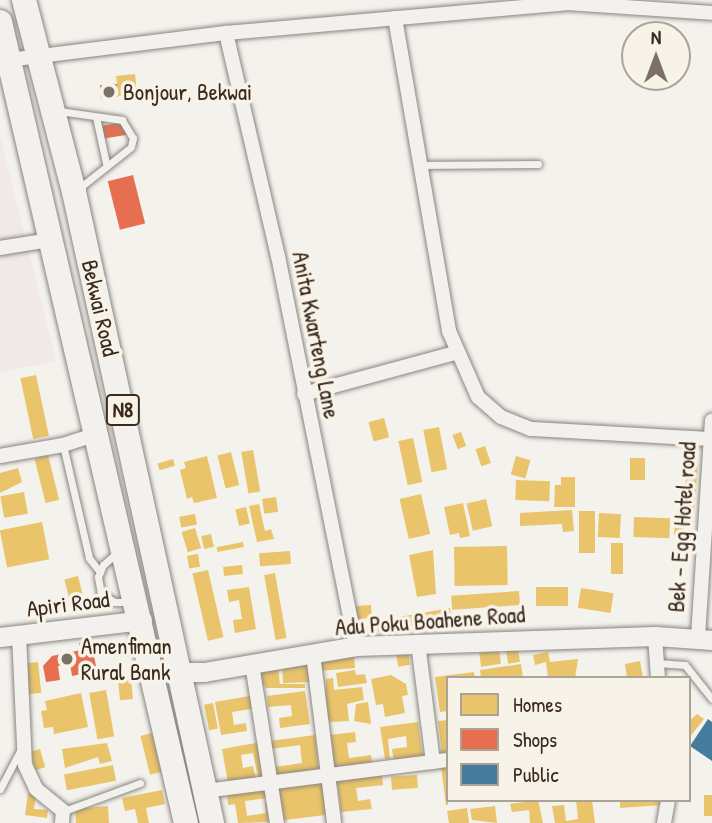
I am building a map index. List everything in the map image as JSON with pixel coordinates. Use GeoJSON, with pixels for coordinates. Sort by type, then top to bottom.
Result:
{"type":"FeatureCollection","features":[{"type":"Feature","properties":{"kind":"highway","name":"Bekwai Road"},"geometry":{"type":"LineString","coordinates":[[24,0],[74,192],[212,823]]}},
{"type":"Feature","properties":{"kind":"highway","name":"Bekwai Road"},"geometry":{"type":"LineString","coordinates":[[0,22],[78,363],[139,611],[186,823]]}},
{"type":"Feature","properties":{"kind":"highway"},"geometry":{"type":"LineString","coordinates":[[78,363],[111,357]]}},
{"type":"Feature","properties":{"kind":"street"},"geometry":{"type":"LineString","coordinates":[[8,60],[226,33],[567,1],[712,13]]}},
{"type":"Feature","properties":{"kind":"street"},"geometry":{"type":"LineString","coordinates":[[396,18],[419,165],[455,353],[478,397],[502,417],[531,429],[711,439]]}},
{"type":"Feature","properties":{"kind":"street","name":"Anita Kwarteng Lane"},"geometry":{"type":"LineString","coordinates":[[226,33],[356,646]]}},
{"type":"Feature","properties":{"kind":"street"},"geometry":{"type":"LineString","coordinates":[[0,248],[50,240]]}},
{"type":"Feature","properties":{"kind":"street"},"geometry":{"type":"LineString","coordinates":[[304,394],[455,353]]}},
{"type":"Feature","properties":{"kind":"street","name":"Bek - Egg Hotel road"},"geometry":{"type":"LineString","coordinates":[[705,638],[712,420]]}},
{"type":"Feature","properties":{"kind":"street"},"geometry":{"type":"LineString","coordinates":[[0,456],[63,445],[97,434]]}},
{"type":"Feature","properties":{"kind":"street","name":"Apiri Road"},"geometry":{"type":"LineString","coordinates":[[9,636],[139,611]]}},
{"type":"Feature","properties":{"kind":"street"},"geometry":{"type":"LineString","coordinates":[[9,636],[25,765],[36,789],[63,817]]}},
{"type":"Feature","properties":{"kind":"street"},"geometry":{"type":"LineString","coordinates":[[655,636],[658,670]]}},
{"type":"Feature","properties":{"kind":"street","name":"Adu Poku Boahene Road"},"geometry":{"type":"LineString","coordinates":[[152,672],[180,673],[253,664],[356,646],[655,636],[705,638]]}},
{"type":"Feature","properties":{"kind":"street"},"geometry":{"type":"LineString","coordinates":[[205,790],[441,761],[418,643]]}},
{"type":"Feature","properties":{"kind":"street"},"geometry":{"type":"LineString","coordinates":[[313,654],[334,823]]}},
{"type":"Feature","properties":{"kind":"street"},"geometry":{"type":"LineString","coordinates":[[253,664],[277,823]]}},
{"type":"Feature","properties":{"kind":"street"},"geometry":{"type":"LineString","coordinates":[[664,823],[668,802]]}},
{"type":"Feature","properties":{"kind":"lane"},"geometry":{"type":"LineString","coordinates":[[51,109],[125,122],[133,138],[131,147],[106,163],[74,192]]}},
{"type":"Feature","properties":{"kind":"lane"},"geometry":{"type":"LineString","coordinates":[[96,117],[106,163]]}},
{"type":"Feature","properties":{"kind":"lane"},"geometry":{"type":"LineString","coordinates":[[419,165],[538,164]]}},
{"type":"Feature","properties":{"kind":"lane"},"geometry":{"type":"LineString","coordinates":[[63,445],[89,558],[100,572]]}},
{"type":"Feature","properties":{"kind":"lane"},"geometry":{"type":"LineString","coordinates":[[122,549],[111,555],[100,572],[101,594],[139,611]]}},
{"type":"Feature","properties":{"kind":"lane"},"geometry":{"type":"LineString","coordinates":[[658,670],[685,665],[712,699]]}},
{"type":"Feature","properties":{"kind":"lane"},"geometry":{"type":"LineString","coordinates":[[0,789],[23,746]]}},
{"type":"Feature","properties":{"kind":"lane"},"geometry":{"type":"LineString","coordinates":[[63,817],[140,783]]}},
{"type":"Feature","properties":{"kind":"shaded area"},"geometry":{"type":"Polygon","coordinates":[[[0,137],[56,361],[0,372],[0,137]]]}},
{"type":"Feature","properties":{"kind":"building: Homes"},"geometry":{"type":"Polygon","coordinates":[[[135,74],[137,94],[118,96],[116,76],[135,74]]]}},
{"type":"Feature","properties":{"kind":"building: Homes"},"geometry":{"type":"Polygon","coordinates":[[[36,375],[49,436],[33,439],[20,378],[36,375]]]}},
{"type":"Feature","properties":{"kind":"building: Homes"},"geometry":{"type":"Polygon","coordinates":[[[384,418],[389,437],[374,441],[369,422],[384,418]]]}},
{"type":"Feature","properties":{"kind":"building: Homes"},"geometry":{"type":"Polygon","coordinates":[[[439,427],[447,469],[431,472],[423,430],[439,427]]]}},
{"type":"Feature","properties":{"kind":"building: Homes"},"geometry":{"type":"Polygon","coordinates":[[[461,432],[466,446],[458,449],[453,435],[461,432]]]}},
{"type":"Feature","properties":{"kind":"building: Homes"},"geometry":{"type":"Polygon","coordinates":[[[413,438],[422,482],[408,485],[398,441],[413,438]]]}},
{"type":"Feature","properties":{"kind":"building: Homes"},"geometry":{"type":"Polygon","coordinates":[[[485,446],[491,463],[481,466],[476,449],[485,446]]]}},
{"type":"Feature","properties":{"kind":"building: Homes"},"geometry":{"type":"Polygon","coordinates":[[[253,450],[260,491],[248,493],[241,452],[253,450]]]}},
{"type":"Feature","properties":{"kind":"building: Homes"},"geometry":{"type":"Polygon","coordinates":[[[231,452],[239,485],[226,488],[217,455],[231,452]]]}},
{"type":"Feature","properties":{"kind":"building: Homes"},"geometry":{"type":"Polygon","coordinates":[[[48,455],[59,500],[46,503],[34,458],[48,455]]]}},
{"type":"Feature","properties":{"kind":"building: Homes"},"geometry":{"type":"Polygon","coordinates":[[[207,456],[217,498],[194,503],[192,497],[187,499],[180,470],[186,468],[184,462],[207,456]]]}},
{"type":"Feature","properties":{"kind":"building: Homes"},"geometry":{"type":"Polygon","coordinates":[[[516,456],[530,460],[525,478],[511,474],[516,456]]]}},
{"type":"Feature","properties":{"kind":"building: Homes"},"geometry":{"type":"Polygon","coordinates":[[[630,458],[645,458],[645,480],[630,480],[630,458]]]}},
{"type":"Feature","properties":{"kind":"building: Homes"},"geometry":{"type":"Polygon","coordinates":[[[173,459],[175,466],[160,470],[158,463],[173,459]]]}},
{"type":"Feature","properties":{"kind":"building: Homes"},"geometry":{"type":"Polygon","coordinates":[[[687,464],[698,465],[694,511],[683,510],[687,464]]]}},
{"type":"Feature","properties":{"kind":"building: Homes"},"geometry":{"type":"Polygon","coordinates":[[[18,468],[22,482],[0,493],[0,473],[18,468]]]}},
{"type":"Feature","properties":{"kind":"building: Homes"},"geometry":{"type":"Polygon","coordinates":[[[561,477],[575,477],[575,507],[554,507],[555,485],[561,485],[561,477]]]}},
{"type":"Feature","properties":{"kind":"building: Homes"},"geometry":{"type":"Polygon","coordinates":[[[516,480],[550,481],[549,501],[515,500],[516,480]]]}},
{"type":"Feature","properties":{"kind":"building: Homes"},"geometry":{"type":"Polygon","coordinates":[[[24,492],[28,514],[4,518],[0,496],[24,492]]]}},
{"type":"Feature","properties":{"kind":"building: Homes"},"geometry":{"type":"Polygon","coordinates":[[[421,494],[430,534],[409,539],[400,499],[421,494]]]}},
{"type":"Feature","properties":{"kind":"building: Homes"},"geometry":{"type":"Polygon","coordinates":[[[276,497],[278,512],[264,514],[262,499],[276,497]]]}},
{"type":"Feature","properties":{"kind":"building: Homes"},"geometry":{"type":"Polygon","coordinates":[[[486,499],[492,526],[473,531],[467,503],[486,499]]]}},
{"type":"Feature","properties":{"kind":"building: Homes"},"geometry":{"type":"Polygon","coordinates":[[[463,503],[470,536],[460,538],[459,533],[450,535],[444,507],[463,503]]]}},
{"type":"Feature","properties":{"kind":"building: Homes"},"geometry":{"type":"Polygon","coordinates":[[[259,504],[265,531],[271,529],[274,539],[257,542],[249,506],[259,504]]]}},
{"type":"Feature","properties":{"kind":"building: Homes"},"geometry":{"type":"Polygon","coordinates":[[[246,507],[250,524],[239,526],[235,509],[246,507]]]}},
{"type":"Feature","properties":{"kind":"building: Homes"},"geometry":{"type":"Polygon","coordinates":[[[572,510],[574,531],[563,532],[562,524],[520,526],[520,513],[572,510]]]}},
{"type":"Feature","properties":{"kind":"building: Homes"},"geometry":{"type":"Polygon","coordinates":[[[579,511],[595,511],[595,553],[579,553],[579,511]]]}},
{"type":"Feature","properties":{"kind":"building: Homes"},"geometry":{"type":"Polygon","coordinates":[[[599,513],[621,514],[620,538],[598,537],[599,513]]]}},
{"type":"Feature","properties":{"kind":"building: Homes"},"geometry":{"type":"Polygon","coordinates":[[[676,513],[685,514],[683,536],[674,535],[676,513]]]}},
{"type":"Feature","properties":{"kind":"building: Homes"},"geometry":{"type":"Polygon","coordinates":[[[195,514],[197,525],[181,528],[179,517],[195,514]]]}},
{"type":"Feature","properties":{"kind":"building: Homes"},"geometry":{"type":"Polygon","coordinates":[[[634,517],[670,518],[669,538],[633,537],[634,517]]]}},
{"type":"Feature","properties":{"kind":"building: Homes"},"geometry":{"type":"Polygon","coordinates":[[[42,522],[49,559],[7,568],[0,530],[42,522]]]}},
{"type":"Feature","properties":{"kind":"building: Homes"},"geometry":{"type":"Polygon","coordinates":[[[195,528],[201,548],[188,552],[182,532],[195,528]]]}},
{"type":"Feature","properties":{"kind":"building: Homes"},"geometry":{"type":"Polygon","coordinates":[[[211,534],[214,547],[204,549],[201,536],[211,534]]]}},
{"type":"Feature","properties":{"kind":"building: Homes"},"geometry":{"type":"Polygon","coordinates":[[[243,542],[244,547],[217,552],[216,547],[243,542]]]}},
{"type":"Feature","properties":{"kind":"building: Homes"},"geometry":{"type":"Polygon","coordinates":[[[611,543],[623,543],[623,574],[611,574],[611,543]]]}},
{"type":"Feature","properties":{"kind":"building: Homes"},"geometry":{"type":"Polygon","coordinates":[[[507,546],[508,585],[455,586],[454,547],[507,546]]]}},
{"type":"Feature","properties":{"kind":"building: Homes"},"geometry":{"type":"Polygon","coordinates":[[[433,550],[436,594],[417,597],[409,555],[433,550]]]}},
{"type":"Feature","properties":{"kind":"building: Homes"},"geometry":{"type":"Polygon","coordinates":[[[290,551],[291,564],[260,566],[259,553],[290,551]]]}},
{"type":"Feature","properties":{"kind":"building: Homes"},"geometry":{"type":"Polygon","coordinates":[[[198,554],[200,567],[189,569],[187,556],[198,554]]]}},
{"type":"Feature","properties":{"kind":"building: Homes"},"geometry":{"type":"Polygon","coordinates":[[[242,565],[243,574],[224,576],[223,567],[242,565]]]}},
{"type":"Feature","properties":{"kind":"building: Homes"},"geometry":{"type":"Polygon","coordinates":[[[208,570],[224,637],[208,641],[192,574],[208,570]]]}},
{"type":"Feature","properties":{"kind":"building: Homes"},"geometry":{"type":"Polygon","coordinates":[[[275,573],[286,638],[276,640],[264,575],[275,573]]]}},
{"type":"Feature","properties":{"kind":"building: Homes"},"geometry":{"type":"Polygon","coordinates":[[[78,576],[86,609],[73,612],[64,579],[78,576]]]}},
{"type":"Feature","properties":{"kind":"building: Homes"},"geometry":{"type":"Polygon","coordinates":[[[249,587],[256,629],[235,633],[233,620],[242,619],[239,600],[229,602],[227,590],[249,587]]]}},
{"type":"Feature","properties":{"kind":"building: Homes"},"geometry":{"type":"Polygon","coordinates":[[[536,587],[568,587],[568,606],[536,606],[536,587]]]}},
{"type":"Feature","properties":{"kind":"building: Homes"},"geometry":{"type":"Polygon","coordinates":[[[581,588],[614,593],[610,613],[578,608],[581,588]]]}},
{"type":"Feature","properties":{"kind":"building: Homes"},"geometry":{"type":"Polygon","coordinates":[[[519,591],[520,605],[452,610],[451,596],[519,591]]]}},
{"type":"Feature","properties":{"kind":"building: Homes"},"geometry":{"type":"Polygon","coordinates":[[[371,605],[372,618],[357,619],[356,606],[371,605]]]}},
{"type":"Feature","properties":{"kind":"building: Homes"},"geometry":{"type":"Polygon","coordinates":[[[450,608],[452,619],[378,632],[376,621],[450,608]]]}},
{"type":"Feature","properties":{"kind":"building: Homes"},"geometry":{"type":"Polygon","coordinates":[[[518,649],[520,662],[508,664],[506,651],[518,649]]]}},
{"type":"Feature","properties":{"kind":"building: Homes"},"geometry":{"type":"Polygon","coordinates":[[[499,650],[501,664],[481,667],[479,653],[499,650]]]}},
{"type":"Feature","properties":{"kind":"building: Homes"},"geometry":{"type":"Polygon","coordinates":[[[408,652],[410,665],[398,667],[396,654],[408,652]]]}},
{"type":"Feature","properties":{"kind":"building: Homes"},"geometry":{"type":"Polygon","coordinates":[[[548,652],[550,662],[578,659],[575,676],[548,676],[546,662],[535,665],[533,655],[548,652]]]}},
{"type":"Feature","properties":{"kind":"building: Homes"},"geometry":{"type":"Polygon","coordinates":[[[354,656],[355,668],[322,671],[321,659],[354,656]]]}},
{"type":"Feature","properties":{"kind":"building: Homes"},"geometry":{"type":"Polygon","coordinates":[[[640,661],[643,676],[627,676],[625,664],[640,661]]]}},
{"type":"Feature","properties":{"kind":"building: Homes"},"geometry":{"type":"Polygon","coordinates":[[[38,662],[41,693],[27,694],[24,663],[38,662]]]}},
{"type":"Feature","properties":{"kind":"building: Homes"},"geometry":{"type":"Polygon","coordinates":[[[308,662],[309,682],[283,683],[282,663],[308,662]]]}},
{"type":"Feature","properties":{"kind":"building: Homes"},"geometry":{"type":"Polygon","coordinates":[[[521,664],[523,676],[481,676],[480,670],[521,664]]]}},
{"type":"Feature","properties":{"kind":"building: Homes"},"geometry":{"type":"Polygon","coordinates":[[[278,666],[280,684],[261,686],[259,668],[278,666]]]}},
{"type":"Feature","properties":{"kind":"building: Homes"},"geometry":{"type":"Polygon","coordinates":[[[355,670],[356,675],[365,674],[367,683],[338,687],[336,673],[355,670]]]}},
{"type":"Feature","properties":{"kind":"building: Homes"},"geometry":{"type":"Polygon","coordinates":[[[474,672],[475,676],[446,676],[446,711],[440,712],[435,677],[474,672]]]}},
{"type":"Feature","properties":{"kind":"building: Homes"},"geometry":{"type":"Polygon","coordinates":[[[391,675],[406,684],[408,695],[402,696],[405,713],[385,717],[383,704],[376,705],[371,679],[391,675]]]}},
{"type":"Feature","properties":{"kind":"building: Homes"},"geometry":{"type":"Polygon","coordinates":[[[333,678],[334,690],[362,687],[364,700],[347,704],[349,721],[330,722],[324,712],[326,679],[333,678]]]}},
{"type":"Feature","properties":{"kind":"building: Homes"},"geometry":{"type":"Polygon","coordinates":[[[131,680],[133,699],[120,700],[118,681],[131,680]]]}},
{"type":"Feature","properties":{"kind":"building: Homes"},"geometry":{"type":"Polygon","coordinates":[[[265,684],[305,684],[305,688],[265,688],[265,684]]]}},
{"type":"Feature","properties":{"kind":"building: Homes"},"geometry":{"type":"Polygon","coordinates":[[[106,690],[114,736],[97,739],[89,693],[106,690]]]}},
{"type":"Feature","properties":{"kind":"building: Homes"},"geometry":{"type":"Polygon","coordinates":[[[305,691],[310,724],[280,728],[279,718],[292,716],[291,705],[268,707],[267,696],[305,691]]]}},
{"type":"Feature","properties":{"kind":"building: Homes"},"geometry":{"type":"Polygon","coordinates":[[[81,693],[88,727],[54,734],[53,727],[44,728],[41,711],[47,710],[45,701],[81,693]]]}},
{"type":"Feature","properties":{"kind":"building: Homes"},"geometry":{"type":"Polygon","coordinates":[[[255,695],[258,708],[232,712],[234,725],[246,723],[247,731],[221,735],[215,702],[255,695]]]}},
{"type":"Feature","properties":{"kind":"building: Homes"},"geometry":{"type":"Polygon","coordinates":[[[368,702],[371,724],[354,721],[356,704],[368,702]]]}},
{"type":"Feature","properties":{"kind":"building: Homes"},"geometry":{"type":"Polygon","coordinates":[[[213,703],[218,729],[209,730],[204,705],[213,703]]]}},
{"type":"Feature","properties":{"kind":"building: Homes"},"geometry":{"type":"Polygon","coordinates":[[[697,714],[704,719],[691,735],[691,719],[697,714]]]}},
{"type":"Feature","properties":{"kind":"building: Homes"},"geometry":{"type":"Polygon","coordinates":[[[446,720],[446,753],[442,753],[438,721],[446,720]]]}},
{"type":"Feature","properties":{"kind":"building: Homes"},"geometry":{"type":"Polygon","coordinates":[[[418,722],[423,758],[394,762],[392,749],[407,747],[406,736],[388,739],[390,759],[385,759],[380,727],[418,722]]]}},
{"type":"Feature","properties":{"kind":"building: Homes"},"geometry":{"type":"Polygon","coordinates":[[[355,732],[356,742],[347,743],[349,758],[371,755],[372,763],[334,767],[330,735],[355,732]]]}},
{"type":"Feature","properties":{"kind":"building: Homes"},"geometry":{"type":"Polygon","coordinates":[[[152,733],[162,772],[150,775],[140,736],[152,733]]]}},
{"type":"Feature","properties":{"kind":"building: Homes"},"geometry":{"type":"Polygon","coordinates":[[[315,735],[319,772],[277,778],[275,767],[302,763],[300,745],[271,749],[270,741],[315,735]]]}},
{"type":"Feature","properties":{"kind":"building: Homes"},"geometry":{"type":"Polygon","coordinates":[[[261,742],[267,776],[258,777],[253,753],[241,755],[243,768],[253,766],[256,778],[228,783],[222,749],[261,742]]]}},
{"type":"Feature","properties":{"kind":"building: Homes"},"geometry":{"type":"Polygon","coordinates":[[[107,743],[112,761],[100,764],[98,757],[65,768],[62,749],[107,743]]]}},
{"type":"Feature","properties":{"kind":"building: Homes"},"geometry":{"type":"Polygon","coordinates":[[[40,749],[45,767],[36,770],[30,752],[40,749]]]}},
{"type":"Feature","properties":{"kind":"building: Homes"},"geometry":{"type":"Polygon","coordinates":[[[113,765],[116,781],[67,790],[64,775],[113,765]]]}},
{"type":"Feature","properties":{"kind":"building: Homes"},"geometry":{"type":"Polygon","coordinates":[[[446,766],[448,805],[446,805],[441,767],[446,766]]]}},
{"type":"Feature","properties":{"kind":"building: Homes"},"geometry":{"type":"Polygon","coordinates":[[[382,775],[383,785],[356,788],[358,801],[370,799],[372,809],[341,812],[337,780],[382,775]]]}},
{"type":"Feature","properties":{"kind":"building: Homes"},"geometry":{"type":"Polygon","coordinates":[[[417,775],[418,788],[392,790],[391,777],[417,775]]]}},
{"type":"Feature","properties":{"kind":"building: Homes"},"geometry":{"type":"Polygon","coordinates":[[[323,781],[327,815],[282,820],[278,786],[323,781]]]}},
{"type":"Feature","properties":{"kind":"building: Homes"},"geometry":{"type":"Polygon","coordinates":[[[266,787],[267,798],[245,801],[247,816],[266,813],[265,802],[270,802],[273,822],[238,823],[235,804],[228,805],[227,792],[266,787]]]}},
{"type":"Feature","properties":{"kind":"building: Homes"},"geometry":{"type":"Polygon","coordinates":[[[162,790],[165,804],[146,808],[149,823],[138,823],[135,809],[125,811],[122,798],[162,790]]]}},
{"type":"Feature","properties":{"kind":"building: Homes"},"geometry":{"type":"Polygon","coordinates":[[[28,793],[36,795],[34,809],[48,810],[47,818],[25,815],[28,793]]]}},
{"type":"Feature","properties":{"kind":"building: Homes"},"geometry":{"type":"Polygon","coordinates":[[[704,795],[712,795],[712,816],[704,816],[704,795]]]}},
{"type":"Feature","properties":{"kind":"building: Homes"},"geometry":{"type":"Polygon","coordinates":[[[538,802],[543,823],[530,823],[529,810],[512,812],[510,804],[538,802]]]}},
{"type":"Feature","properties":{"kind":"building: Homes"},"geometry":{"type":"Polygon","coordinates":[[[576,802],[592,802],[595,823],[555,823],[552,806],[564,805],[566,821],[578,819],[576,802]]]}},
{"type":"Feature","properties":{"kind":"building: Homes"},"geometry":{"type":"Polygon","coordinates":[[[620,802],[661,802],[662,805],[620,808],[620,802]]]}},
{"type":"Feature","properties":{"kind":"building: Homes"},"geometry":{"type":"Polygon","coordinates":[[[108,806],[109,823],[76,823],[75,809],[108,806]]]}},
{"type":"Feature","properties":{"kind":"building: Homes"},"geometry":{"type":"Polygon","coordinates":[[[495,806],[497,823],[472,820],[470,809],[495,806]]]}},
{"type":"Feature","properties":{"kind":"building: Homes"},"geometry":{"type":"Polygon","coordinates":[[[467,808],[469,823],[449,823],[447,811],[467,808]]]}},
{"type":"Feature","properties":{"kind":"building: Shops","name":"Bonjour, Bekwai"},"geometry":{"type":"Polygon","coordinates":[[[117,84],[118,97],[101,98],[100,85],[117,84]]]}},
{"type":"Feature","properties":{"kind":"building: Shops"},"geometry":{"type":"Polygon","coordinates":[[[125,122],[127,135],[104,138],[102,126],[125,122]]]}},
{"type":"Feature","properties":{"kind":"building: Shops"},"geometry":{"type":"Polygon","coordinates":[[[133,175],[145,224],[120,230],[108,181],[133,175]]]}},
{"type":"Feature","properties":{"kind":"building: Shops"},"geometry":{"type":"Polygon","coordinates":[[[91,641],[97,671],[72,676],[70,664],[58,666],[60,680],[46,682],[43,666],[52,656],[81,650],[79,643],[91,641]]]}},
{"type":"Feature","properties":{"kind":"building: Public"},"geometry":{"type":"Polygon","coordinates":[[[708,719],[712,722],[712,761],[691,744],[708,719]]]}},
{"type":"Feature","properties":{"kind":"place","name":"Bonjour, Bekwai"},"geometry":{"type":"Point","coordinates":[109,92]}},
{"type":"Feature","properties":{"kind":"place","name":"Amenfiman Rural Bank"},"geometry":{"type":"Point","coordinates":[67,659]}}]}
